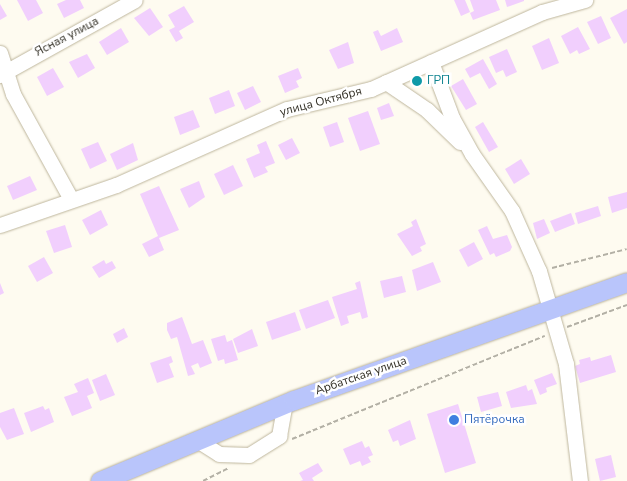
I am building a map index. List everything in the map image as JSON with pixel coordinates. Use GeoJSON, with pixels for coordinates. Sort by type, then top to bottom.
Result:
{"type":"FeatureCollection","features":[{"type":"Feature","properties":{"kind":"main road","name":"Арбатская улица"},"geometry":{"type":"LineString","coordinates":[[100,481],[285,403],[627,282]]}},
{"type":"Feature","properties":{"kind":"street","name":"Ясная улица"},"geometry":{"type":"LineString","coordinates":[[3,72],[135,0]]}},
{"type":"Feature","properties":{"kind":"street","name":"улица Октября"},"geometry":{"type":"LineString","coordinates":[[0,224],[116,185],[287,109],[371,89],[542,12],[585,0]]}},
{"type":"Feature","properties":{"kind":"street"},"geometry":{"type":"LineString","coordinates":[[0,53],[3,72],[13,94],[71,199]]}},
{"type":"Feature","properties":{"kind":"street"},"geometry":{"type":"LineString","coordinates":[[431,62],[452,118],[472,154],[512,210],[539,271],[558,331],[571,396],[580,481]]}},
{"type":"Feature","properties":{"kind":"street"},"geometry":{"type":"LineString","coordinates":[[386,82],[427,110],[472,154]]}},
{"type":"Feature","properties":{"kind":"street"},"geometry":{"type":"LineString","coordinates":[[197,440],[219,454],[249,456],[279,436],[285,403]]}},
{"type":"Feature","properties":{"kind":"path"},"geometry":{"type":"LineString","coordinates":[[539,271],[627,249]]}},
{"type":"Feature","properties":{"kind":"path"},"geometry":{"type":"LineString","coordinates":[[284,443],[558,331],[627,305]]}},
{"type":"Feature","properties":{"kind":"path"},"geometry":{"type":"LineString","coordinates":[[203,481],[249,456]]}},
{"type":"Feature","properties":{"kind":"building"},"geometry":{"type":"Polygon","coordinates":[[[17,0],[36,0],[43,13],[28,21],[17,0]]]}},
{"type":"Feature","properties":{"kind":"building"},"geometry":{"type":"Polygon","coordinates":[[[66,0],[80,0],[84,8],[64,18],[57,4],[66,0]]]}},
{"type":"Feature","properties":{"kind":"building"},"geometry":{"type":"Polygon","coordinates":[[[454,0],[465,0],[470,12],[461,16],[454,0]]]}},
{"type":"Feature","properties":{"kind":"building"},"geometry":{"type":"Polygon","coordinates":[[[470,0],[496,0],[500,10],[473,20],[470,13],[474,11],[470,0]]]}},
{"type":"Feature","properties":{"kind":"building"},"geometry":{"type":"Polygon","coordinates":[[[505,0],[524,0],[524,1],[507,7],[505,0]]]}},
{"type":"Feature","properties":{"kind":"building"},"geometry":{"type":"Polygon","coordinates":[[[0,4],[7,16],[0,20],[0,4]]]}},
{"type":"Feature","properties":{"kind":"building"},"geometry":{"type":"Polygon","coordinates":[[[184,6],[194,22],[179,31],[183,38],[176,42],[169,30],[175,27],[168,15],[184,6]]]}},
{"type":"Feature","properties":{"kind":"building"},"geometry":{"type":"Polygon","coordinates":[[[150,8],[163,27],[149,36],[134,18],[150,8]]]}},
{"type":"Feature","properties":{"kind":"building"},"geometry":{"type":"Polygon","coordinates":[[[627,9],[627,42],[624,44],[610,18],[627,9]]]}},
{"type":"Feature","properties":{"kind":"building"},"geometry":{"type":"Polygon","coordinates":[[[601,16],[611,38],[598,44],[587,22],[601,16]]]}},
{"type":"Feature","properties":{"kind":"building"},"geometry":{"type":"Polygon","coordinates":[[[578,27],[590,49],[579,54],[577,50],[570,54],[561,36],[578,27]]]}},
{"type":"Feature","properties":{"kind":"building"},"geometry":{"type":"Polygon","coordinates":[[[121,28],[129,42],[107,55],[99,42],[121,28]]]}},
{"type":"Feature","properties":{"kind":"building"},"geometry":{"type":"Polygon","coordinates":[[[397,28],[403,42],[381,51],[373,32],[378,30],[381,36],[397,28]]]}},
{"type":"Feature","properties":{"kind":"building"},"geometry":{"type":"Polygon","coordinates":[[[549,38],[559,63],[542,70],[532,46],[549,38]]]}},
{"type":"Feature","properties":{"kind":"building"},"geometry":{"type":"Polygon","coordinates":[[[348,42],[354,63],[338,69],[329,50],[348,42]]]}},
{"type":"Feature","properties":{"kind":"building"},"geometry":{"type":"Polygon","coordinates":[[[507,49],[517,72],[506,77],[503,70],[496,73],[489,57],[507,49]]]}},
{"type":"Feature","properties":{"kind":"building"},"geometry":{"type":"Polygon","coordinates":[[[87,54],[95,68],[78,78],[69,62],[87,54]]]}},
{"type":"Feature","properties":{"kind":"building"},"geometry":{"type":"Polygon","coordinates":[[[483,59],[497,84],[489,89],[480,73],[470,78],[465,69],[483,59]]]}},
{"type":"Feature","properties":{"kind":"building"},"geometry":{"type":"Polygon","coordinates":[[[53,68],[64,87],[47,96],[37,77],[53,68]]]}},
{"type":"Feature","properties":{"kind":"building"},"geometry":{"type":"Polygon","coordinates":[[[298,68],[302,78],[296,81],[299,87],[285,93],[278,76],[298,68]]]}},
{"type":"Feature","properties":{"kind":"building","name":"ГРП"},"geometry":{"type":"Polygon","coordinates":[[[418,76],[422,85],[415,87],[412,78],[418,76]]]}},
{"type":"Feature","properties":{"kind":"building"},"geometry":{"type":"Polygon","coordinates":[[[463,79],[477,104],[466,110],[451,86],[463,79]]]}},
{"type":"Feature","properties":{"kind":"building"},"geometry":{"type":"Polygon","coordinates":[[[253,86],[261,102],[245,110],[237,93],[253,86]]]}},
{"type":"Feature","properties":{"kind":"building"},"geometry":{"type":"Polygon","coordinates":[[[229,90],[235,106],[215,114],[209,98],[229,90]]]}},
{"type":"Feature","properties":{"kind":"building"},"geometry":{"type":"Polygon","coordinates":[[[389,103],[394,116],[381,120],[377,108],[389,103]]]}},
{"type":"Feature","properties":{"kind":"building"},"geometry":{"type":"Polygon","coordinates":[[[193,110],[200,127],[180,135],[174,117],[193,110]]]}},
{"type":"Feature","properties":{"kind":"building"},"geometry":{"type":"Polygon","coordinates":[[[368,111],[380,144],[360,151],[348,118],[368,111]]]}},
{"type":"Feature","properties":{"kind":"building"},"geometry":{"type":"Polygon","coordinates":[[[337,122],[344,142],[330,147],[323,127],[337,122]]]}},
{"type":"Feature","properties":{"kind":"building"},"geometry":{"type":"Polygon","coordinates":[[[483,122],[498,147],[489,152],[475,127],[483,122]]]}},
{"type":"Feature","properties":{"kind":"building"},"geometry":{"type":"Polygon","coordinates":[[[292,138],[300,153],[286,160],[278,145],[292,138]]]}},
{"type":"Feature","properties":{"kind":"building"},"geometry":{"type":"Polygon","coordinates":[[[266,141],[275,163],[265,167],[268,172],[254,178],[246,159],[260,153],[257,145],[266,141]]]}},
{"type":"Feature","properties":{"kind":"building"},"geometry":{"type":"Polygon","coordinates":[[[98,142],[107,161],[90,169],[81,149],[98,142]]]}},
{"type":"Feature","properties":{"kind":"building"},"geometry":{"type":"Polygon","coordinates":[[[133,143],[138,160],[117,170],[110,154],[133,143]]]}},
{"type":"Feature","properties":{"kind":"building"},"geometry":{"type":"Polygon","coordinates":[[[521,159],[530,174],[514,184],[505,169],[521,159]]]}},
{"type":"Feature","properties":{"kind":"building"},"geometry":{"type":"Polygon","coordinates":[[[233,165],[243,186],[224,195],[214,174],[233,165]]]}},
{"type":"Feature","properties":{"kind":"building"},"geometry":{"type":"Polygon","coordinates":[[[30,176],[37,190],[13,200],[7,186],[30,176]]]}},
{"type":"Feature","properties":{"kind":"building"},"geometry":{"type":"Polygon","coordinates":[[[199,181],[205,197],[189,208],[180,189],[199,181]]]}},
{"type":"Feature","properties":{"kind":"building"},"geometry":{"type":"Polygon","coordinates":[[[159,186],[179,230],[159,238],[164,250],[149,257],[142,244],[158,236],[140,194],[159,186]]]}},
{"type":"Feature","properties":{"kind":"building"},"geometry":{"type":"Polygon","coordinates":[[[627,192],[627,208],[612,213],[608,197],[627,192]]]}},
{"type":"Feature","properties":{"kind":"building"},"geometry":{"type":"Polygon","coordinates":[[[598,206],[601,216],[578,224],[575,213],[598,206]]]}},
{"type":"Feature","properties":{"kind":"building"},"geometry":{"type":"Polygon","coordinates":[[[101,210],[108,225],[90,235],[82,220],[101,210]]]}},
{"type":"Feature","properties":{"kind":"building"},"geometry":{"type":"Polygon","coordinates":[[[571,213],[575,224],[555,232],[550,221],[571,213]]]}},
{"type":"Feature","properties":{"kind":"building"},"geometry":{"type":"Polygon","coordinates":[[[416,219],[426,244],[420,247],[422,251],[412,256],[397,234],[413,226],[411,222],[416,219]]]}},
{"type":"Feature","properties":{"kind":"building"},"geometry":{"type":"Polygon","coordinates":[[[544,219],[550,233],[537,239],[533,223],[544,219]]]}},
{"type":"Feature","properties":{"kind":"building"},"geometry":{"type":"Polygon","coordinates":[[[65,225],[72,247],[54,253],[46,231],[65,225]]]}},
{"type":"Feature","properties":{"kind":"building"},"geometry":{"type":"Polygon","coordinates":[[[487,226],[493,239],[507,235],[512,247],[510,251],[496,257],[494,253],[490,255],[478,230],[487,226]]]}},
{"type":"Feature","properties":{"kind":"building"},"geometry":{"type":"Polygon","coordinates":[[[474,242],[483,259],[468,267],[459,250],[474,242]]]}},
{"type":"Feature","properties":{"kind":"building"},"geometry":{"type":"Polygon","coordinates":[[[44,257],[53,273],[37,282],[28,266],[44,257]]]}},
{"type":"Feature","properties":{"kind":"building"},"geometry":{"type":"Polygon","coordinates":[[[104,260],[106,264],[112,261],[116,268],[99,278],[92,267],[104,260]]]}},
{"type":"Feature","properties":{"kind":"building"},"geometry":{"type":"Polygon","coordinates":[[[433,262],[441,282],[417,291],[412,270],[433,262]]]}},
{"type":"Feature","properties":{"kind":"building"},"geometry":{"type":"Polygon","coordinates":[[[402,276],[406,292],[384,298],[380,281],[402,276]]]}},
{"type":"Feature","properties":{"kind":"building"},"geometry":{"type":"Polygon","coordinates":[[[360,281],[368,317],[362,319],[360,312],[347,316],[349,323],[341,326],[332,297],[357,289],[355,283],[360,281]]]}},
{"type":"Feature","properties":{"kind":"building"},"geometry":{"type":"Polygon","coordinates":[[[0,283],[4,293],[0,295],[0,283]]]}},
{"type":"Feature","properties":{"kind":"building"},"geometry":{"type":"Polygon","coordinates":[[[328,300],[335,318],[306,329],[299,310],[328,300]]]}},
{"type":"Feature","properties":{"kind":"building"},"geometry":{"type":"Polygon","coordinates":[[[295,312],[301,330],[272,340],[266,322],[295,312]]]}},
{"type":"Feature","properties":{"kind":"building"},"geometry":{"type":"Polygon","coordinates":[[[182,317],[192,344],[203,340],[212,363],[200,368],[198,363],[191,366],[195,374],[188,376],[177,337],[171,339],[167,330],[167,323],[182,317]]]}},
{"type":"Feature","properties":{"kind":"building"},"geometry":{"type":"Polygon","coordinates":[[[124,328],[128,337],[117,343],[113,334],[124,328]]]}},
{"type":"Feature","properties":{"kind":"building"},"geometry":{"type":"Polygon","coordinates":[[[252,329],[258,346],[238,353],[233,339],[252,329]]]}},
{"type":"Feature","properties":{"kind":"building"},"geometry":{"type":"Polygon","coordinates":[[[225,335],[227,342],[232,340],[238,360],[225,364],[224,359],[218,361],[211,339],[225,335]]]}},
{"type":"Feature","properties":{"kind":"building"},"geometry":{"type":"Polygon","coordinates":[[[611,355],[616,372],[580,383],[575,366],[580,364],[579,360],[590,357],[591,361],[611,355]]]}},
{"type":"Feature","properties":{"kind":"building"},"geometry":{"type":"Polygon","coordinates":[[[171,356],[173,362],[169,364],[174,377],[157,383],[150,363],[171,356]]]}},
{"type":"Feature","properties":{"kind":"building"},"geometry":{"type":"Polygon","coordinates":[[[552,373],[557,384],[546,388],[547,392],[540,395],[534,380],[552,373]]]}},
{"type":"Feature","properties":{"kind":"building"},"geometry":{"type":"Polygon","coordinates":[[[106,374],[115,395],[100,401],[92,380],[106,374]]]}},
{"type":"Feature","properties":{"kind":"building"},"geometry":{"type":"Polygon","coordinates":[[[88,378],[94,393],[87,396],[92,408],[72,416],[64,397],[78,392],[74,384],[88,378]]]}},
{"type":"Feature","properties":{"kind":"building"},"geometry":{"type":"Polygon","coordinates":[[[526,385],[528,391],[532,389],[537,404],[511,408],[506,392],[526,385]]]}},
{"type":"Feature","properties":{"kind":"building"},"geometry":{"type":"Polygon","coordinates":[[[498,392],[502,406],[481,412],[477,397],[498,392]]]}},
{"type":"Feature","properties":{"kind":"building"},"geometry":{"type":"Polygon","coordinates":[[[458,404],[476,463],[445,473],[427,414],[458,404]]]}},
{"type":"Feature","properties":{"kind":"building"},"geometry":{"type":"Polygon","coordinates":[[[43,406],[45,410],[49,408],[54,422],[31,432],[24,413],[43,406]]]}},
{"type":"Feature","properties":{"kind":"building"},"geometry":{"type":"Polygon","coordinates":[[[14,408],[24,434],[7,440],[0,427],[0,413],[14,408]]]}},
{"type":"Feature","properties":{"kind":"building"},"geometry":{"type":"Polygon","coordinates":[[[410,420],[416,439],[400,446],[398,440],[393,442],[388,430],[410,420]]]}},
{"type":"Feature","properties":{"kind":"building"},"geometry":{"type":"Polygon","coordinates":[[[362,441],[365,448],[369,446],[373,455],[368,457],[371,462],[362,466],[360,461],[350,465],[343,449],[362,441]]]}},
{"type":"Feature","properties":{"kind":"building"},"geometry":{"type":"Polygon","coordinates":[[[611,455],[616,477],[600,481],[595,459],[611,455]]]}},
{"type":"Feature","properties":{"kind":"building"},"geometry":{"type":"Polygon","coordinates":[[[318,463],[323,471],[312,478],[314,481],[300,481],[303,480],[299,473],[318,463]]]}},
{"type":"Feature","properties":{"kind":"place","name":"ГРП"},"geometry":{"type":"Point","coordinates":[417,81]}},
{"type":"Feature","properties":{"kind":"place","name":"Пятёрочка"},"geometry":{"type":"Point","coordinates":[454,420]}}]}
